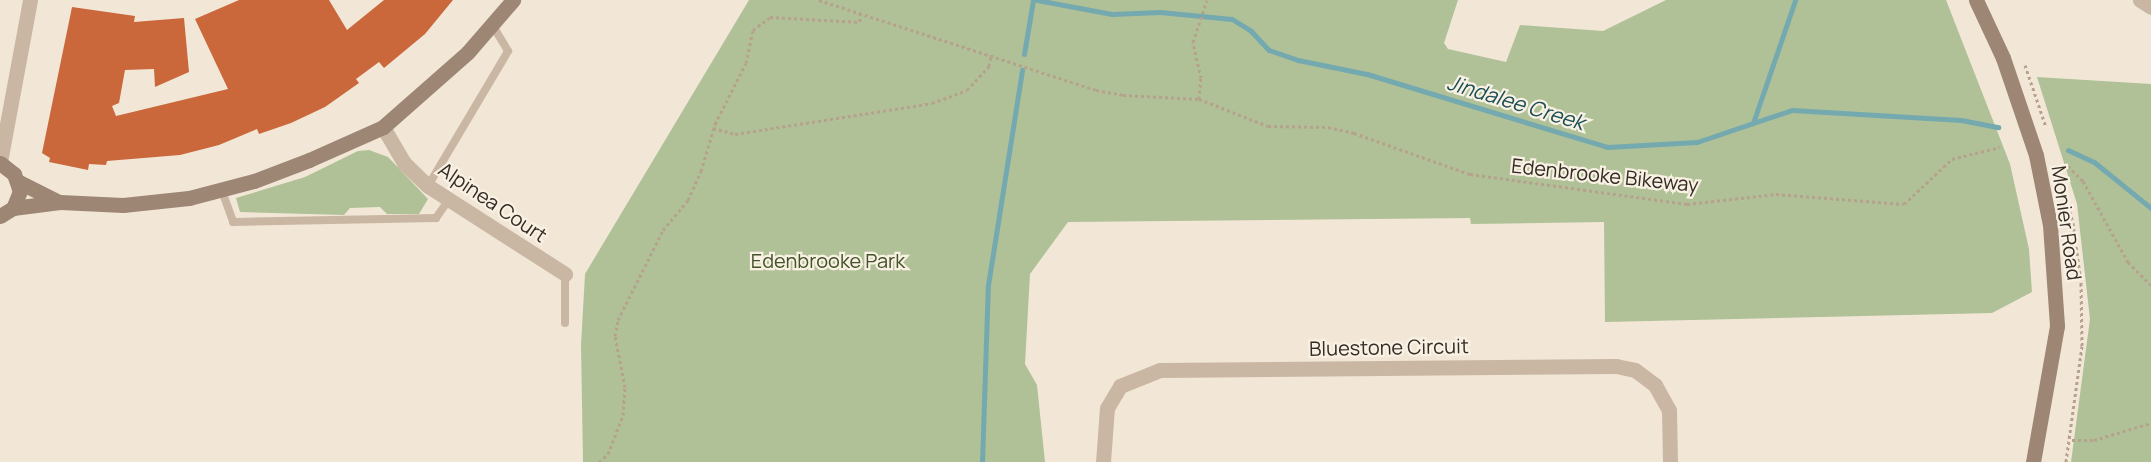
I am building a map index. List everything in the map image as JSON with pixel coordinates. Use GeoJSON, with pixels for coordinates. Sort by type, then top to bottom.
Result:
{"type":"FeatureCollection","features":[{"type":"Feature","properties":{"kind":"street"},"geometry":{"type":"LineString","coordinates":[[30,0],[0,163],[19,182],[60,202]]}},
{"type":"Feature","properties":{"kind":"street"},"geometry":{"type":"LineString","coordinates":[[7,212],[60,202],[123,205],[222,190],[309,160],[383,128],[493,26],[513,0]]}},
{"type":"Feature","properties":{"kind":"street","name":"Monier Road"},"geometry":{"type":"LineString","coordinates":[[1976,0],[2003,58],[2036,155],[2050,225],[2057,326],[2033,462]]}},
{"type":"Feature","properties":{"kind":"street"},"geometry":{"type":"LineString","coordinates":[[2140,0],[2151,7]]}},
{"type":"Feature","properties":{"kind":"street","name":"Alpinea Court"},"geometry":{"type":"LineString","coordinates":[[383,128],[404,163],[428,186],[448,201],[566,274]]}},
{"type":"Feature","properties":{"kind":"street"},"geometry":{"type":"LineString","coordinates":[[7,212],[20,191],[19,182]]}},
{"type":"Feature","properties":{"kind":"street","name":"Bluestone Circuit"},"geometry":{"type":"LineString","coordinates":[[1103,462],[1103,426],[1111,401],[1120,386],[1160,370],[1605,366],[1635,370],[1655,385],[1669,410],[1670,462]]}},
{"type":"Feature","properties":{"kind":"lane"},"geometry":{"type":"LineString","coordinates":[[428,186],[508,51],[493,26]]}},
{"type":"Feature","properties":{"kind":"lane"},"geometry":{"type":"LineString","coordinates":[[222,190],[234,222],[436,218],[448,201]]}},
{"type":"Feature","properties":{"kind":"lane"},"geometry":{"type":"LineString","coordinates":[[564,323],[566,274]]}},
{"type":"Feature","properties":{"kind":"path","name":"Edenbrooke Bikeway"},"geometry":{"type":"LineString","coordinates":[[819,0],[1123,95],[1199,99],[1268,126],[1328,127],[1354,133],[1470,174],[1687,204],[1776,194],[1904,204],[1952,159],[2000,147]]}},
{"type":"Feature","properties":{"kind":"path"},"geometry":{"type":"LineString","coordinates":[[1199,99],[1201,78],[1193,42],[1207,0]]}},
{"type":"Feature","properties":{"kind":"path"},"geometry":{"type":"LineString","coordinates":[[599,462],[608,454],[623,416],[625,387],[615,336],[618,320],[663,230],[688,200],[701,171],[713,128],[746,63],[758,23],[770,17],[860,22],[860,14]]}},
{"type":"Feature","properties":{"kind":"path"},"geometry":{"type":"LineString","coordinates":[[713,128],[735,134],[932,102],[967,90],[989,66],[991,55]]}},
{"type":"Feature","properties":{"kind":"path"},"geometry":{"type":"LineString","coordinates":[[2068,166],[2083,181],[2128,262],[2151,285]]}},
{"type":"Feature","properties":{"kind":"path"},"geometry":{"type":"LineString","coordinates":[[2066,462],[2071,440],[2094,440],[2151,423]]}},
{"type":"Feature","properties":{"kind":"green space","name":"Edenbrooke Park"},"geometry":{"type":"Polygon","coordinates":[[[749,0],[1458,0],[1444,43],[1448,49],[1506,62],[1520,25],[1603,31],[1666,0],[1946,0],[2010,164],[2029,249],[2032,292],[1992,313],[1605,322],[1604,222],[1471,224],[1470,218],[1068,222],[1030,274],[1025,364],[1037,385],[1045,462],[583,462],[581,345],[585,274],[749,0]]]}},
{"type":"Feature","properties":{"kind":"green space"},"geometry":{"type":"Polygon","coordinates":[[[2037,77],[2151,84],[2151,462],[2071,462],[2090,319],[2077,204],[2037,77]]]}},
{"type":"Feature","properties":{"kind":"green space"},"geometry":{"type":"Polygon","coordinates":[[[369,150],[388,157],[428,199],[419,214],[387,214],[380,207],[350,208],[344,215],[240,212],[236,198],[305,177],[358,151],[369,150]]]}},
{"type":"Feature","properties":{"kind":"building"},"geometry":{"type":"Polygon","coordinates":[[[239,0],[329,0],[347,30],[384,0],[453,0],[425,34],[384,68],[379,62],[356,79],[359,83],[325,107],[291,123],[259,134],[257,129],[219,145],[180,155],[107,161],[106,165],[89,164],[88,170],[49,162],[50,158],[42,153],[72,7],[135,16],[134,22],[184,18],[189,72],[155,87],[154,69],[125,70],[119,103],[112,106],[116,116],[228,89],[195,19],[239,0]]]}},
{"type":"Feature","properties":{"kind":"waterway"},"geometry":{"type":"LineString","coordinates":[[1024,54],[1033,0]]}},
{"type":"Feature","properties":{"kind":"waterway","name":"Jindalee Creek"},"geometry":{"type":"LineString","coordinates":[[1037,0],[1112,14],[1160,12],[1232,19],[1251,31],[1269,50],[1298,60],[1367,74],[1607,147],[1697,142],[1792,110],[1961,120],[1998,127]]}},
{"type":"Feature","properties":{"kind":"waterway"},"geometry":{"type":"LineString","coordinates":[[1753,123],[1795,0]]}},
{"type":"Feature","properties":{"kind":"waterway"},"geometry":{"type":"LineString","coordinates":[[982,462],[988,285],[1022,70]]}},
{"type":"Feature","properties":{"kind":"waterway"},"geometry":{"type":"LineString","coordinates":[[2068,150],[2094,162],[2151,208]]}}]}
